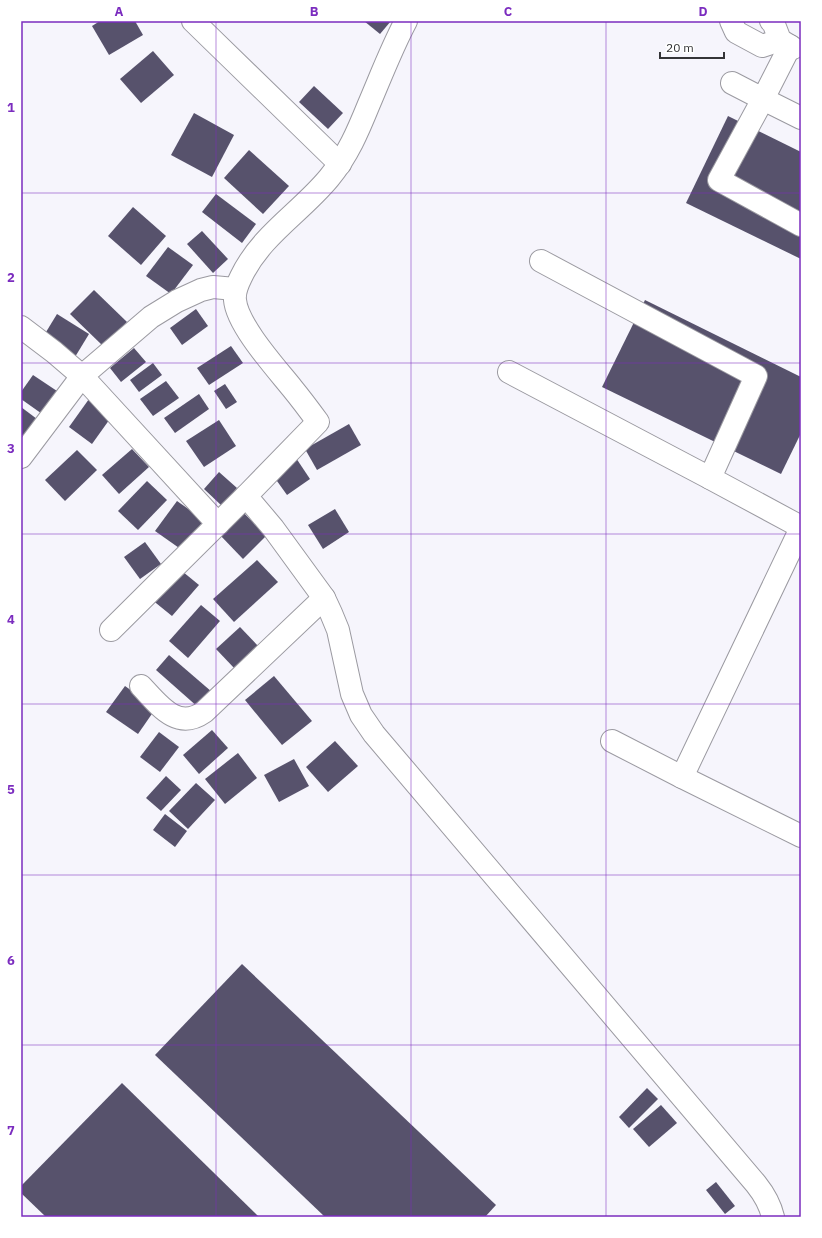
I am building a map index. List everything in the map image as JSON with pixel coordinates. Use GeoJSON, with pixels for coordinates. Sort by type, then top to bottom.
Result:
{"type":"FeatureCollection","features":[{"type":"Feature","properties":{"kind":"street"},"geometry":{"type":"LineString","coordinates":[[192,21],[340,164]]}},
{"type":"Feature","properties":{"kind":"street"},"geometry":{"type":"LineString","coordinates":[[111,630],[318,422],[245,326],[237,310],[235,300],[236,289],[247,265],[260,246],[308,201],[340,164],[357,135],[383,71],[406,21]]}},
{"type":"Feature","properties":{"kind":"street"},"geometry":{"type":"LineString","coordinates":[[731,21],[736,32],[762,46],[790,46]]}},
{"type":"Feature","properties":{"kind":"street"},"geometry":{"type":"LineString","coordinates":[[771,21],[790,46]]}},
{"type":"Feature","properties":{"kind":"street"},"geometry":{"type":"LineString","coordinates":[[790,46],[719,180],[801,225]]}},
{"type":"Feature","properties":{"kind":"street"},"geometry":{"type":"LineString","coordinates":[[732,83],[801,118]]}},
{"type":"Feature","properties":{"kind":"street"},"geometry":{"type":"LineString","coordinates":[[541,261],[756,376],[710,478]]}},
{"type":"Feature","properties":{"kind":"street"},"geometry":{"type":"LineString","coordinates":[[21,457],[82,376],[151,317],[177,301],[200,290],[213,287],[236,289]]}},
{"type":"Feature","properties":{"kind":"street"},"geometry":{"type":"LineString","coordinates":[[21,327],[82,376],[218,524]]}},
{"type":"Feature","properties":{"kind":"street"},"geometry":{"type":"LineString","coordinates":[[509,372],[801,527],[682,777]]}},
{"type":"Feature","properties":{"kind":"street"},"geometry":{"type":"LineString","coordinates":[[246,496],[273,528],[324,598],[332,613],[338,630],[352,694],[362,715],[374,734],[756,1184],[770,1205],[773,1217]]}},
{"type":"Feature","properties":{"kind":"street"},"geometry":{"type":"LineString","coordinates":[[141,686],[160,706],[173,715],[184,719],[198,716],[324,598]]}},
{"type":"Feature","properties":{"kind":"street"},"geometry":{"type":"LineString","coordinates":[[612,741],[801,836]]}},
{"type":"Feature","properties":{"kind":"building"},"geometry":{"type":"Polygon","coordinates":[[[100,21],[135,21],[143,35],[109,55],[92,26],[100,21]]]}},
{"type":"Feature","properties":{"kind":"building"},"geometry":{"type":"Polygon","coordinates":[[[364,21],[391,21],[380,34],[364,21]]]}},
{"type":"Feature","properties":{"kind":"building"},"geometry":{"type":"Polygon","coordinates":[[[153,51],[174,75],[141,103],[120,79],[153,51]]]}},
{"type":"Feature","properties":{"kind":"building"},"geometry":{"type":"Polygon","coordinates":[[[314,86],[343,113],[328,129],[299,102],[314,86]]]}},
{"type":"Feature","properties":{"kind":"building"},"geometry":{"type":"Polygon","coordinates":[[[194,113],[234,135],[212,177],[171,155],[194,113]]]}},
{"type":"Feature","properties":{"kind":"building"},"geometry":{"type":"Polygon","coordinates":[[[728,116],[801,152],[801,259],[686,203],[728,116]]]}},
{"type":"Feature","properties":{"kind":"building"},"geometry":{"type":"Polygon","coordinates":[[[249,150],[289,186],[263,214],[224,178],[249,150]]]}},
{"type":"Feature","properties":{"kind":"building"},"geometry":{"type":"Polygon","coordinates":[[[216,194],[256,224],[242,243],[202,212],[216,194]]]}},
{"type":"Feature","properties":{"kind":"building"},"geometry":{"type":"Polygon","coordinates":[[[133,207],[166,236],[141,265],[108,236],[133,207]]]}},
{"type":"Feature","properties":{"kind":"building"},"geometry":{"type":"Polygon","coordinates":[[[202,231],[228,259],[213,273],[187,244],[202,231]]]}},
{"type":"Feature","properties":{"kind":"building"},"geometry":{"type":"Polygon","coordinates":[[[168,247],[193,265],[171,294],[146,276],[168,247]]]}},
{"type":"Feature","properties":{"kind":"building"},"geometry":{"type":"Polygon","coordinates":[[[94,290],[127,322],[103,346],[70,314],[94,290]]]}},
{"type":"Feature","properties":{"kind":"building"},"geometry":{"type":"Polygon","coordinates":[[[645,300],[801,377],[801,433],[781,474],[602,387],[645,300]]]}},
{"type":"Feature","properties":{"kind":"building"},"geometry":{"type":"Polygon","coordinates":[[[196,309],[208,326],[182,345],[170,328],[196,309]]]}},
{"type":"Feature","properties":{"kind":"building"},"geometry":{"type":"Polygon","coordinates":[[[57,314],[89,334],[75,357],[43,337],[57,314]]]}},
{"type":"Feature","properties":{"kind":"building"},"geometry":{"type":"Polygon","coordinates":[[[231,346],[243,363],[209,385],[197,368],[231,346]]]}},
{"type":"Feature","properties":{"kind":"building"},"geometry":{"type":"Polygon","coordinates":[[[134,348],[146,362],[121,382],[110,368],[134,348]]]}},
{"type":"Feature","properties":{"kind":"building"},"geometry":{"type":"Polygon","coordinates":[[[153,363],[162,375],[139,392],[130,380],[153,363]]]}},
{"type":"Feature","properties":{"kind":"building"},"geometry":{"type":"Polygon","coordinates":[[[33,375],[60,393],[45,416],[21,399],[21,392],[33,375]]]}},
{"type":"Feature","properties":{"kind":"building"},"geometry":{"type":"Polygon","coordinates":[[[166,381],[179,398],[153,416],[140,399],[166,381]]]}},
{"type":"Feature","properties":{"kind":"building"},"geometry":{"type":"Polygon","coordinates":[[[225,384],[237,402],[226,409],[214,391],[225,384]]]}},
{"type":"Feature","properties":{"kind":"building"},"geometry":{"type":"Polygon","coordinates":[[[199,394],[209,409],[175,433],[164,418],[199,394]]]}},
{"type":"Feature","properties":{"kind":"building"},"geometry":{"type":"Polygon","coordinates":[[[89,399],[112,416],[92,444],[69,427],[89,399]]]}},
{"type":"Feature","properties":{"kind":"building"},"geometry":{"type":"Polygon","coordinates":[[[21,407],[41,422],[28,439],[21,434],[21,407]]]}},
{"type":"Feature","properties":{"kind":"building"},"geometry":{"type":"Polygon","coordinates":[[[219,420],[236,446],[204,467],[186,441],[219,420]]]}},
{"type":"Feature","properties":{"kind":"building"},"geometry":{"type":"Polygon","coordinates":[[[349,424],[361,445],[317,470],[305,449],[349,424]]]}},
{"type":"Feature","properties":{"kind":"building"},"geometry":{"type":"Polygon","coordinates":[[[132,449],[149,467],[119,494],[102,475],[132,449]]]}},
{"type":"Feature","properties":{"kind":"building"},"geometry":{"type":"Polygon","coordinates":[[[77,450],[97,470],[65,501],[45,480],[77,450]]]}},
{"type":"Feature","properties":{"kind":"building"},"geometry":{"type":"Polygon","coordinates":[[[296,458],[310,479],[287,495],[272,474],[296,458]]]}},
{"type":"Feature","properties":{"kind":"building"},"geometry":{"type":"Polygon","coordinates":[[[219,472],[237,488],[222,506],[204,489],[219,472]]]}},
{"type":"Feature","properties":{"kind":"building"},"geometry":{"type":"Polygon","coordinates":[[[147,481],[167,500],[138,530],[118,511],[147,481]]]}},
{"type":"Feature","properties":{"kind":"building"},"geometry":{"type":"Polygon","coordinates":[[[177,501],[204,520],[182,550],[155,531],[177,501]]]}},
{"type":"Feature","properties":{"kind":"building"},"geometry":{"type":"Polygon","coordinates":[[[335,509],[349,532],[323,549],[308,525],[335,509]]]}},
{"type":"Feature","properties":{"kind":"building"},"geometry":{"type":"Polygon","coordinates":[[[242,511],[266,536],[243,559],[219,534],[242,511]]]}},
{"type":"Feature","properties":{"kind":"building"},"geometry":{"type":"Polygon","coordinates":[[[145,542],[161,564],[140,579],[124,557],[145,542]]]}},
{"type":"Feature","properties":{"kind":"building"},"geometry":{"type":"Polygon","coordinates":[[[257,560],[278,582],[234,622],[213,599],[257,560]]]}},
{"type":"Feature","properties":{"kind":"building"},"geometry":{"type":"Polygon","coordinates":[[[177,567],[199,585],[172,616],[151,599],[177,567]]]}},
{"type":"Feature","properties":{"kind":"building"},"geometry":{"type":"Polygon","coordinates":[[[201,605],[220,621],[188,658],[169,641],[201,605]]]}},
{"type":"Feature","properties":{"kind":"building"},"geometry":{"type":"Polygon","coordinates":[[[240,627],[259,647],[235,669],[216,649],[240,627]]]}},
{"type":"Feature","properties":{"kind":"building"},"geometry":{"type":"Polygon","coordinates":[[[169,655],[212,692],[199,708],[156,670],[169,655]]]}},
{"type":"Feature","properties":{"kind":"building"},"geometry":{"type":"Polygon","coordinates":[[[274,676],[312,721],[282,745],[245,700],[274,676]]]}},
{"type":"Feature","properties":{"kind":"building"},"geometry":{"type":"Polygon","coordinates":[[[125,686],[156,708],[138,734],[106,712],[125,686]]]}},
{"type":"Feature","properties":{"kind":"building"},"geometry":{"type":"Polygon","coordinates":[[[212,730],[228,748],[199,774],[183,755],[212,730]]]}},
{"type":"Feature","properties":{"kind":"building"},"geometry":{"type":"Polygon","coordinates":[[[159,732],[179,747],[160,772],[140,757],[159,732]]]}},
{"type":"Feature","properties":{"kind":"building"},"geometry":{"type":"Polygon","coordinates":[[[335,741],[358,766],[328,792],[306,767],[335,741]]]}},
{"type":"Feature","properties":{"kind":"building"},"geometry":{"type":"Polygon","coordinates":[[[238,753],[257,778],[225,804],[205,779],[238,753]]]}},
{"type":"Feature","properties":{"kind":"building"},"geometry":{"type":"Polygon","coordinates":[[[294,759],[309,786],[279,802],[264,775],[294,759]]]}},
{"type":"Feature","properties":{"kind":"building"},"geometry":{"type":"Polygon","coordinates":[[[166,776],[181,790],[161,811],[146,798],[166,776]]]}},
{"type":"Feature","properties":{"kind":"building"},"geometry":{"type":"Polygon","coordinates":[[[196,783],[215,800],[188,829],[169,811],[196,783]]]}},
{"type":"Feature","properties":{"kind":"building"},"geometry":{"type":"Polygon","coordinates":[[[165,814],[187,831],[175,847],[153,830],[165,814]]]}},
{"type":"Feature","properties":{"kind":"building"},"geometry":{"type":"Polygon","coordinates":[[[242,964],[496,1205],[485,1217],[325,1217],[155,1055],[242,964]]]}},
{"type":"Feature","properties":{"kind":"building"},"geometry":{"type":"Polygon","coordinates":[[[122,1083],[259,1217],[46,1217],[21,1193],[21,1186],[122,1083]]]}},
{"type":"Feature","properties":{"kind":"building"},"geometry":{"type":"Polygon","coordinates":[[[647,1088],[658,1099],[629,1128],[619,1117],[647,1088]]]}},
{"type":"Feature","properties":{"kind":"building"},"geometry":{"type":"Polygon","coordinates":[[[661,1105],[677,1123],[649,1147],[633,1129],[661,1105]]]}},
{"type":"Feature","properties":{"kind":"building"},"geometry":{"type":"Polygon","coordinates":[[[716,1182],[735,1206],[725,1214],[706,1190],[716,1182]]]}}]}
